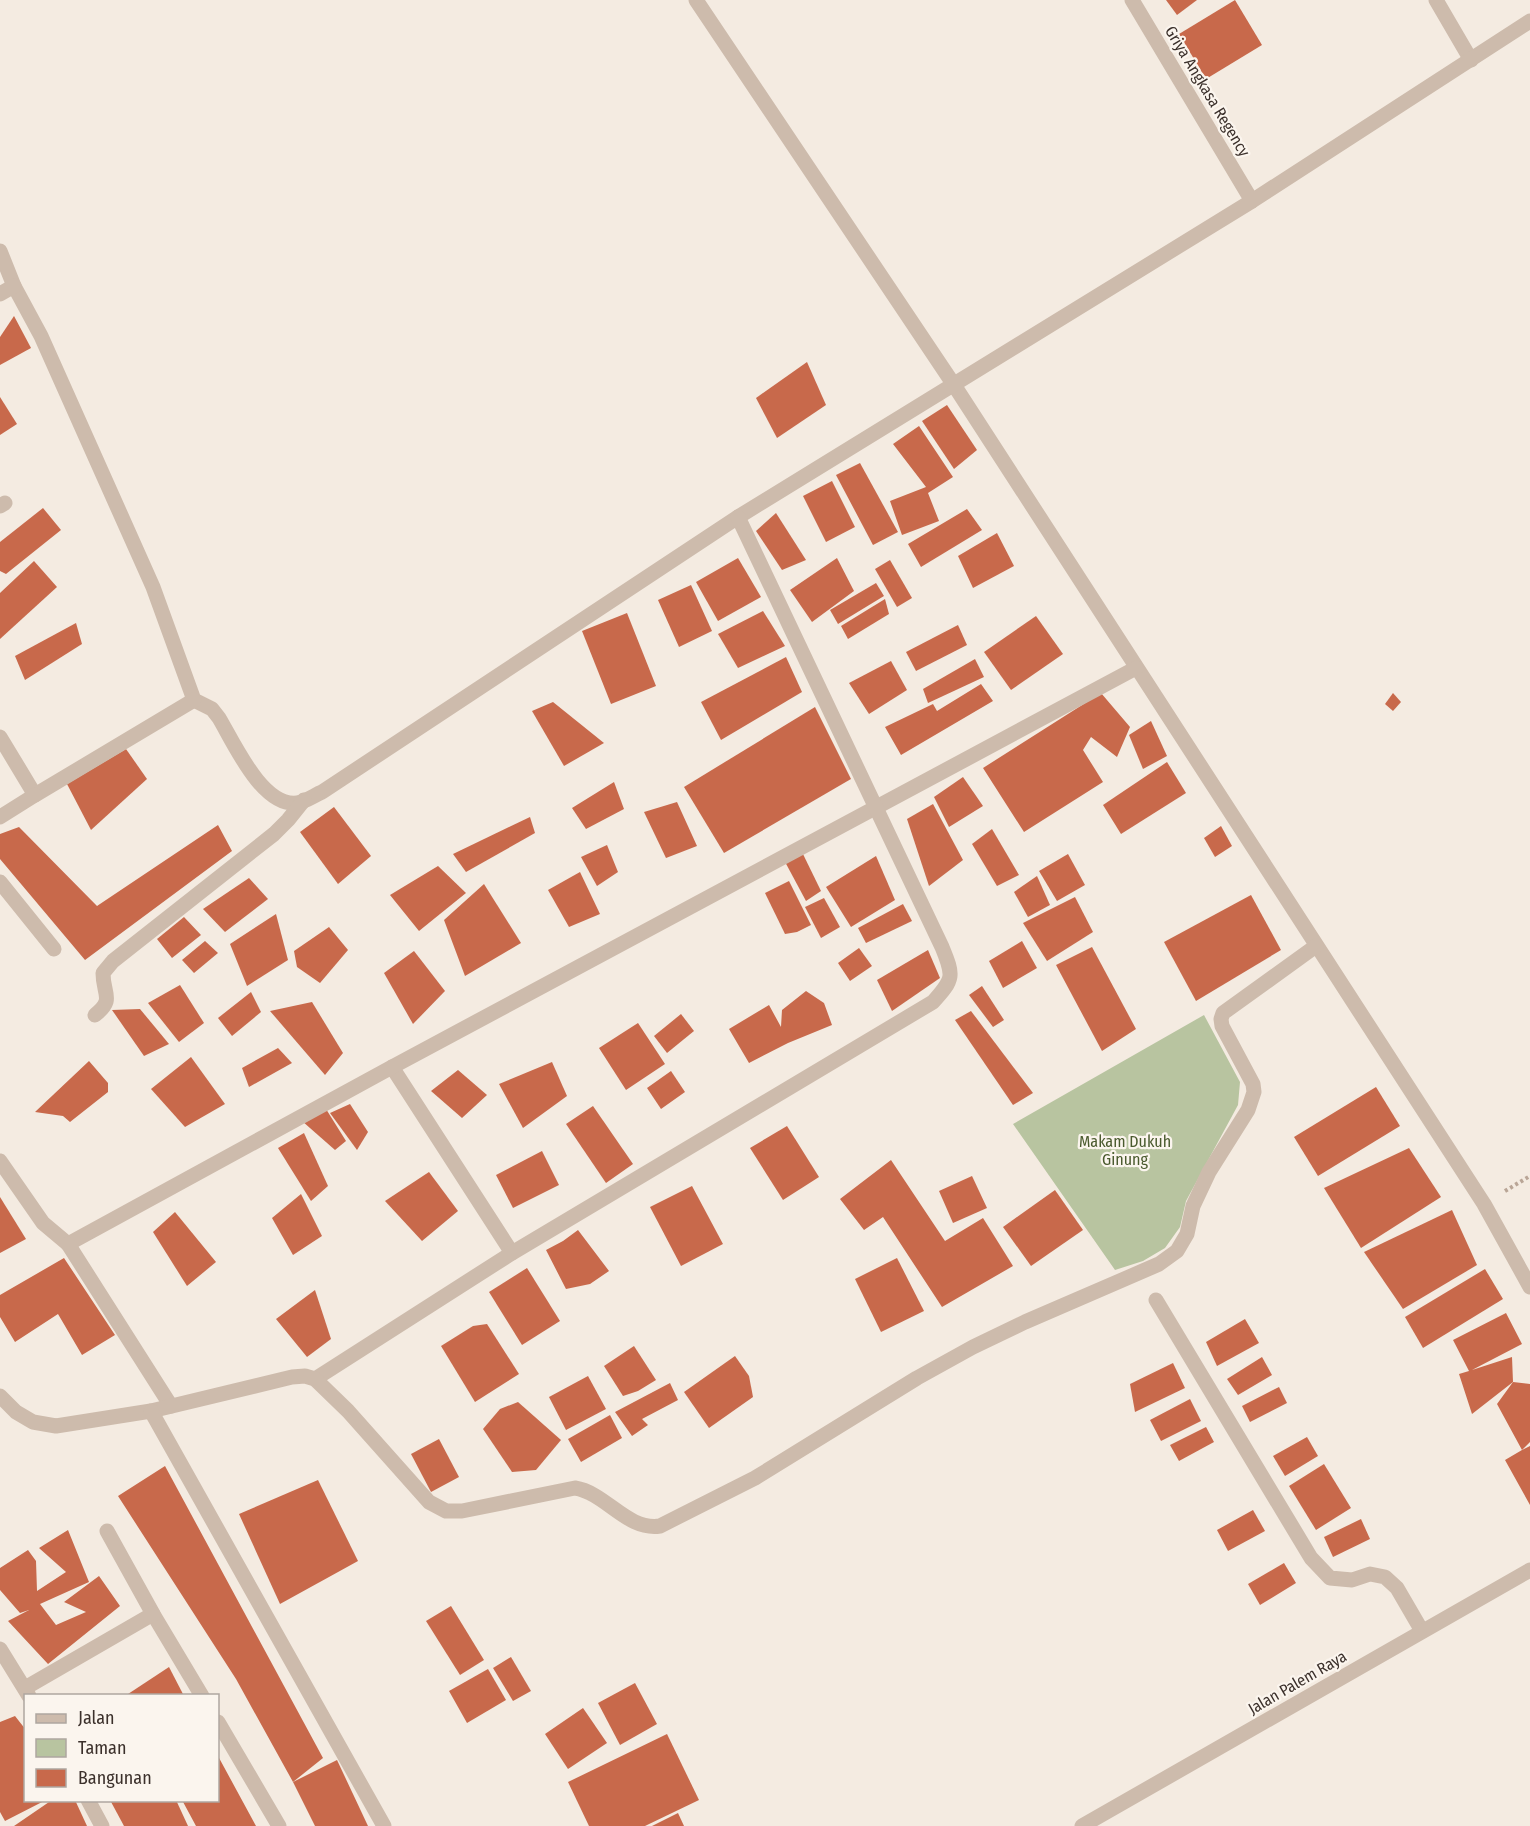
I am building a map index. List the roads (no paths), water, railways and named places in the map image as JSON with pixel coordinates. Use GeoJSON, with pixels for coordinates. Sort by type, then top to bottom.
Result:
{"type":"FeatureCollection","features":[{"type":"Feature","properties":{"kind":"street"},"geometry":{"type":"LineString","coordinates":[[696,0],[954,385],[1484,1204],[1530,1287]]}},
{"type":"Feature","properties":{"kind":"street","name":"Griya Angkasa Regency"},"geometry":{"type":"LineString","coordinates":[[1132,0],[1252,201]]}},
{"type":"Feature","properties":{"kind":"street"},"geometry":{"type":"LineString","coordinates":[[1436,0],[1471,60]]}},
{"type":"Feature","properties":{"kind":"street"},"geometry":{"type":"LineString","coordinates":[[0,251],[14,286],[41,336],[153,587],[194,700],[212,709],[261,786],[277,799],[296,803],[322,792],[738,517],[1252,201],[1530,21]]}},
{"type":"Feature","properties":{"kind":"street"},"geometry":{"type":"LineString","coordinates":[[0,294],[14,286]]}},
{"type":"Feature","properties":{"kind":"street"},"geometry":{"type":"LineString","coordinates":[[315,1379],[512,1253],[933,1002],[949,985],[951,969],[942,947],[738,517]]}},
{"type":"Feature","properties":{"kind":"street"},"geometry":{"type":"LineString","coordinates":[[68,1244],[392,1067],[1136,668]]}},
{"type":"Feature","properties":{"kind":"street"},"geometry":{"type":"LineString","coordinates":[[0,817],[194,700]]}},
{"type":"Feature","properties":{"kind":"street"},"geometry":{"type":"LineString","coordinates":[[0,738],[35,795]]}},
{"type":"Feature","properties":{"kind":"street"},"geometry":{"type":"LineString","coordinates":[[95,1015],[106,1006],[103,973],[113,961],[274,834],[304,800]]}},
{"type":"Feature","properties":{"kind":"street"},"geometry":{"type":"LineString","coordinates":[[0,882],[54,949]]}},
{"type":"Feature","properties":{"kind":"street"},"geometry":{"type":"LineString","coordinates":[[0,1396],[16,1412],[33,1422],[56,1426],[151,1411],[292,1377],[305,1376],[315,1379],[348,1411],[429,1502],[446,1511],[462,1511],[575,1488],[587,1490],[638,1524],[649,1527],[660,1526],[755,1478],[917,1378],[972,1347],[1159,1264],[1177,1251],[1187,1234],[1193,1206],[1209,1172],[1248,1110],[1254,1092],[1253,1084],[1222,1026],[1223,1013],[1316,946]]}},
{"type":"Feature","properties":{"kind":"street"},"geometry":{"type":"LineString","coordinates":[[392,1067],[512,1253]]}},
{"type":"Feature","properties":{"kind":"street"},"geometry":{"type":"LineString","coordinates":[[0,1161],[44,1223],[68,1244],[171,1406]]}},
{"type":"Feature","properties":{"kind":"street"},"geometry":{"type":"LineString","coordinates":[[1156,1300],[1311,1558],[1330,1578],[1352,1580],[1370,1574],[1385,1577],[1397,1588],[1422,1630]]}},
{"type":"Feature","properties":{"kind":"street"},"geometry":{"type":"LineString","coordinates":[[151,1411],[384,1826]]}},
{"type":"Feature","properties":{"kind":"street"},"geometry":{"type":"LineString","coordinates":[[107,1531],[201,1694]]}},
{"type":"Feature","properties":{"kind":"street","name":"Jalan Palem Raya"},"geometry":{"type":"LineString","coordinates":[[1082,1826],[1530,1570]]}},
{"type":"Feature","properties":{"kind":"street"},"geometry":{"type":"LineString","coordinates":[[0,1649],[27,1692],[153,1614]]}},
{"type":"Feature","properties":{"kind":"street"},"geometry":{"type":"LineString","coordinates":[[219,1724],[279,1826]]}},
{"type":"Feature","properties":{"kind":"street"},"geometry":{"type":"LineString","coordinates":[[89,1802],[102,1826]]}},
{"type":"Feature","properties":{"kind":"park label","name":"Makam Dukuh Ginung"},"geometry":{"type":"Point","coordinates":[1125,1150]}}]}
